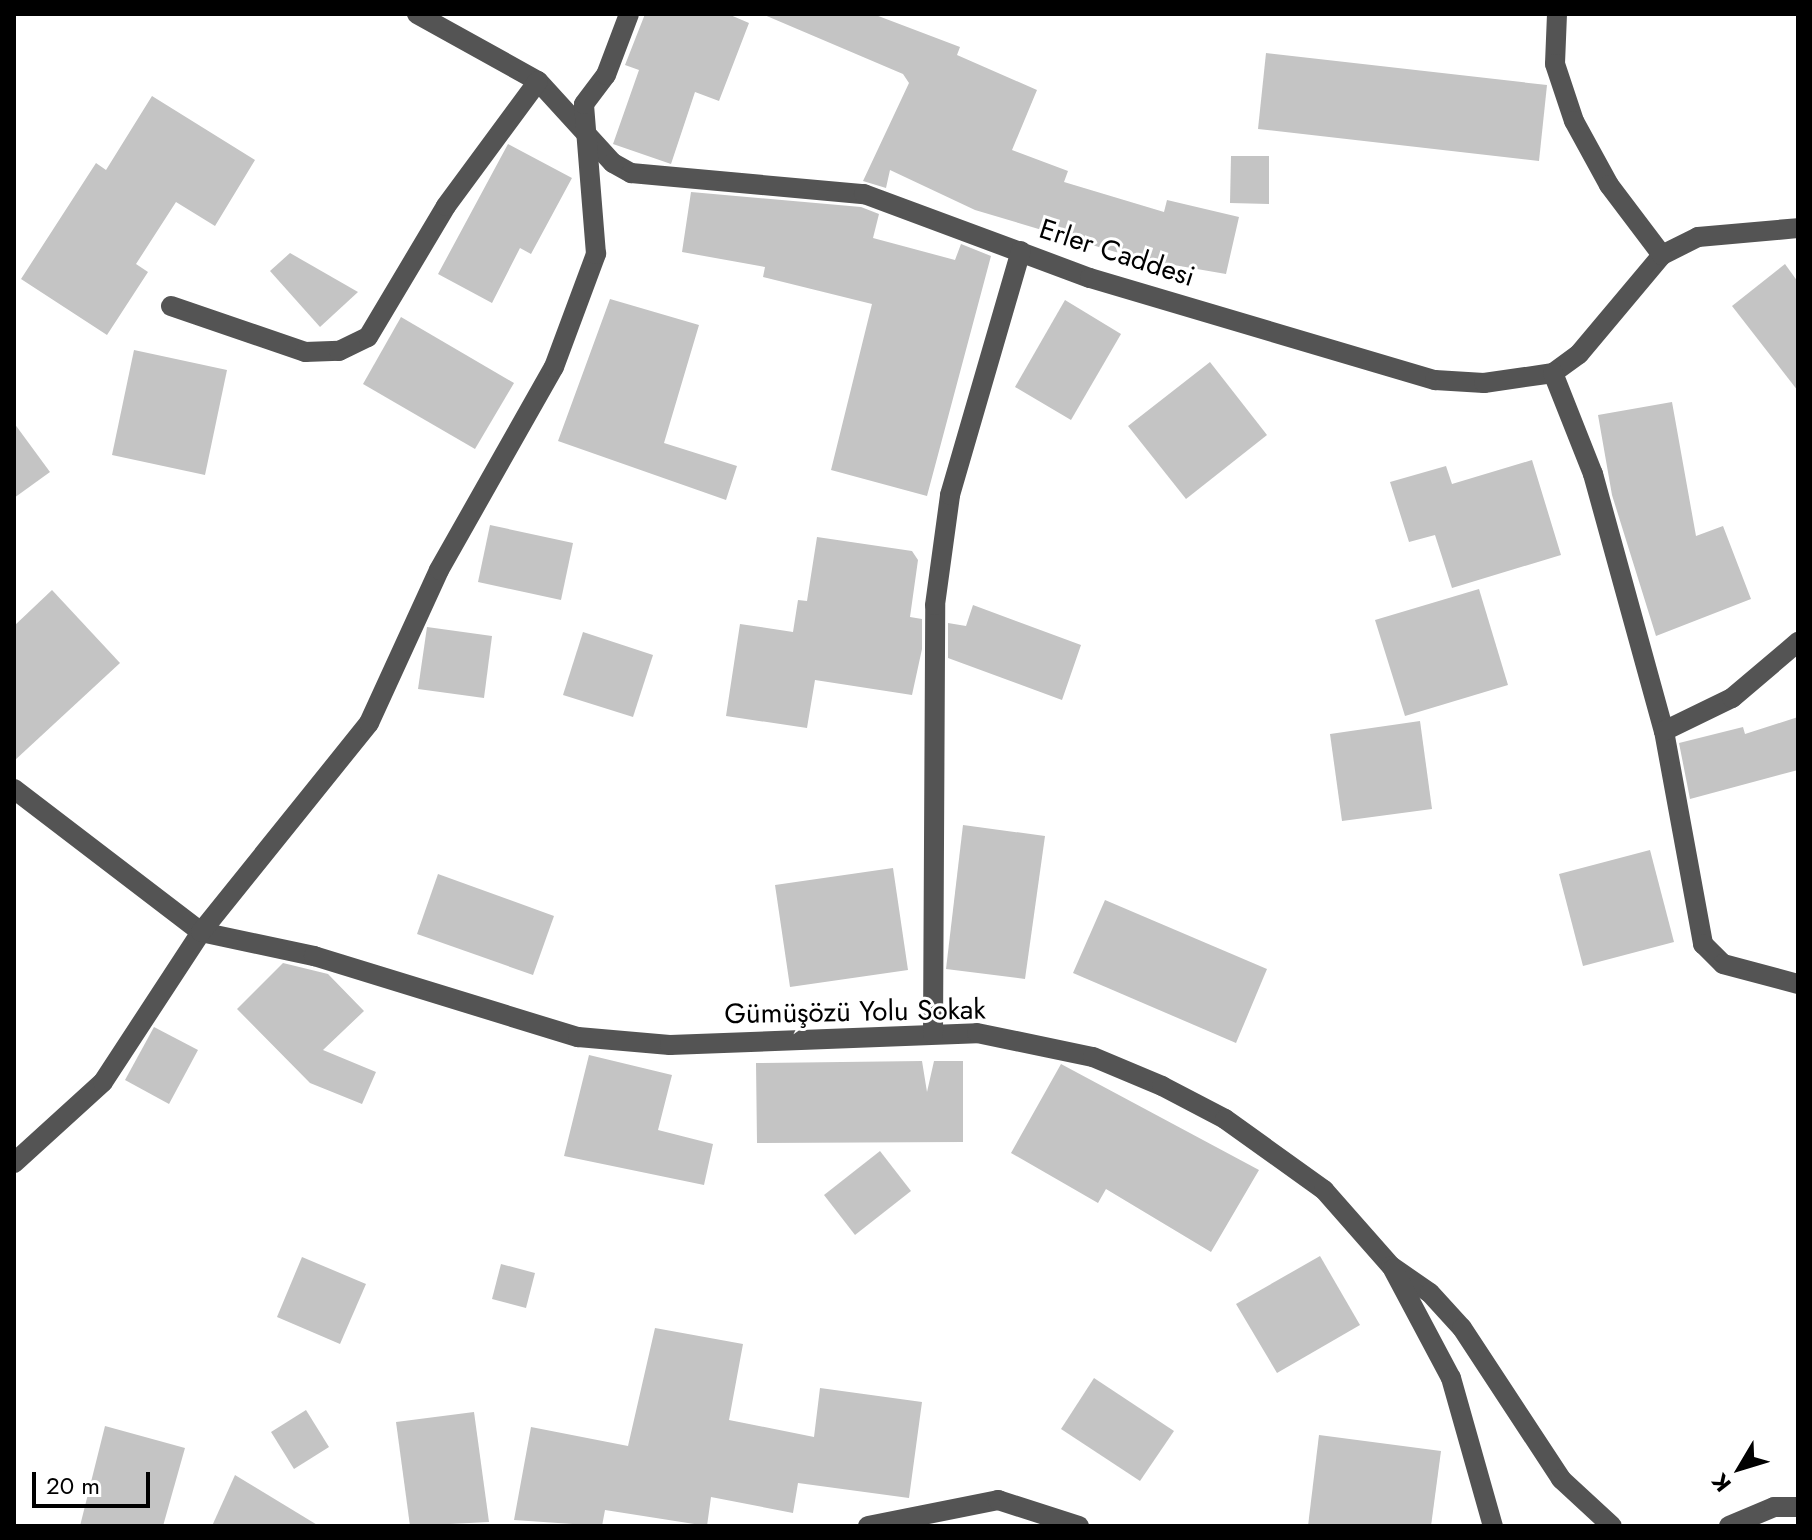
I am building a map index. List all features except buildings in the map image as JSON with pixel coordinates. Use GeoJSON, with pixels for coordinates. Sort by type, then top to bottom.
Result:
{"type":"FeatureCollection","features":[{"type":"Feature","properties":{"kind":"street","name":"Erler Caddesi"},"geometry":{"type":"LineString","coordinates":[[417,14],[538,81],[631,173],[864,194],[1021,251],[1388,372],[1484,383],[1553,373]]}},
{"type":"Feature","properties":{"kind":"street"},"geometry":{"type":"LineString","coordinates":[[14,1163],[103,1082],[201,932],[369,723],[439,570],[554,367],[596,254],[584,104],[606,75],[629,14]]}},
{"type":"Feature","properties":{"kind":"street"},"geometry":{"type":"LineString","coordinates":[[1557,14],[1555,64],[1574,121],[1609,185],[1662,255]]}},
{"type":"Feature","properties":{"kind":"street"},"geometry":{"type":"LineString","coordinates":[[171,306],[305,352],[339,351],[368,337],[446,206],[538,81]]}},
{"type":"Feature","properties":{"kind":"street"},"geometry":{"type":"LineString","coordinates":[[1798,228],[1698,237],[1662,255],[1579,354],[1553,373],[1593,474],[1664,731],[1703,944],[1723,964],[1798,984]]}},
{"type":"Feature","properties":{"kind":"street"},"geometry":{"type":"LineString","coordinates":[[933,1034],[935,605],[950,495],[1021,251]]}},
{"type":"Feature","properties":{"kind":"street"},"geometry":{"type":"LineString","coordinates":[[1664,731],[1732,698],[1798,642]]}},
{"type":"Feature","properties":{"kind":"street","name":"Gümüşözü Yolu Sokak"},"geometry":{"type":"LineString","coordinates":[[14,789],[201,932],[314,956],[578,1037],[670,1045],[933,1034],[1025,1041],[1093,1057],[1162,1086],[1225,1119],[1324,1190],[1391,1266],[1462,1328],[1561,1479],[1612,1526]]}},
{"type":"Feature","properties":{"kind":"street"},"geometry":{"type":"LineString","coordinates":[[1391,1266],[1451,1378],[1493,1526]]}},
{"type":"Feature","properties":{"kind":"street"},"geometry":{"type":"LineString","coordinates":[[868,1526],[998,1500],[1079,1526]]}},
{"type":"Feature","properties":{"kind":"street"},"geometry":{"type":"LineString","coordinates":[[1729,1526],[1774,1507],[1798,1507]]}}]}
